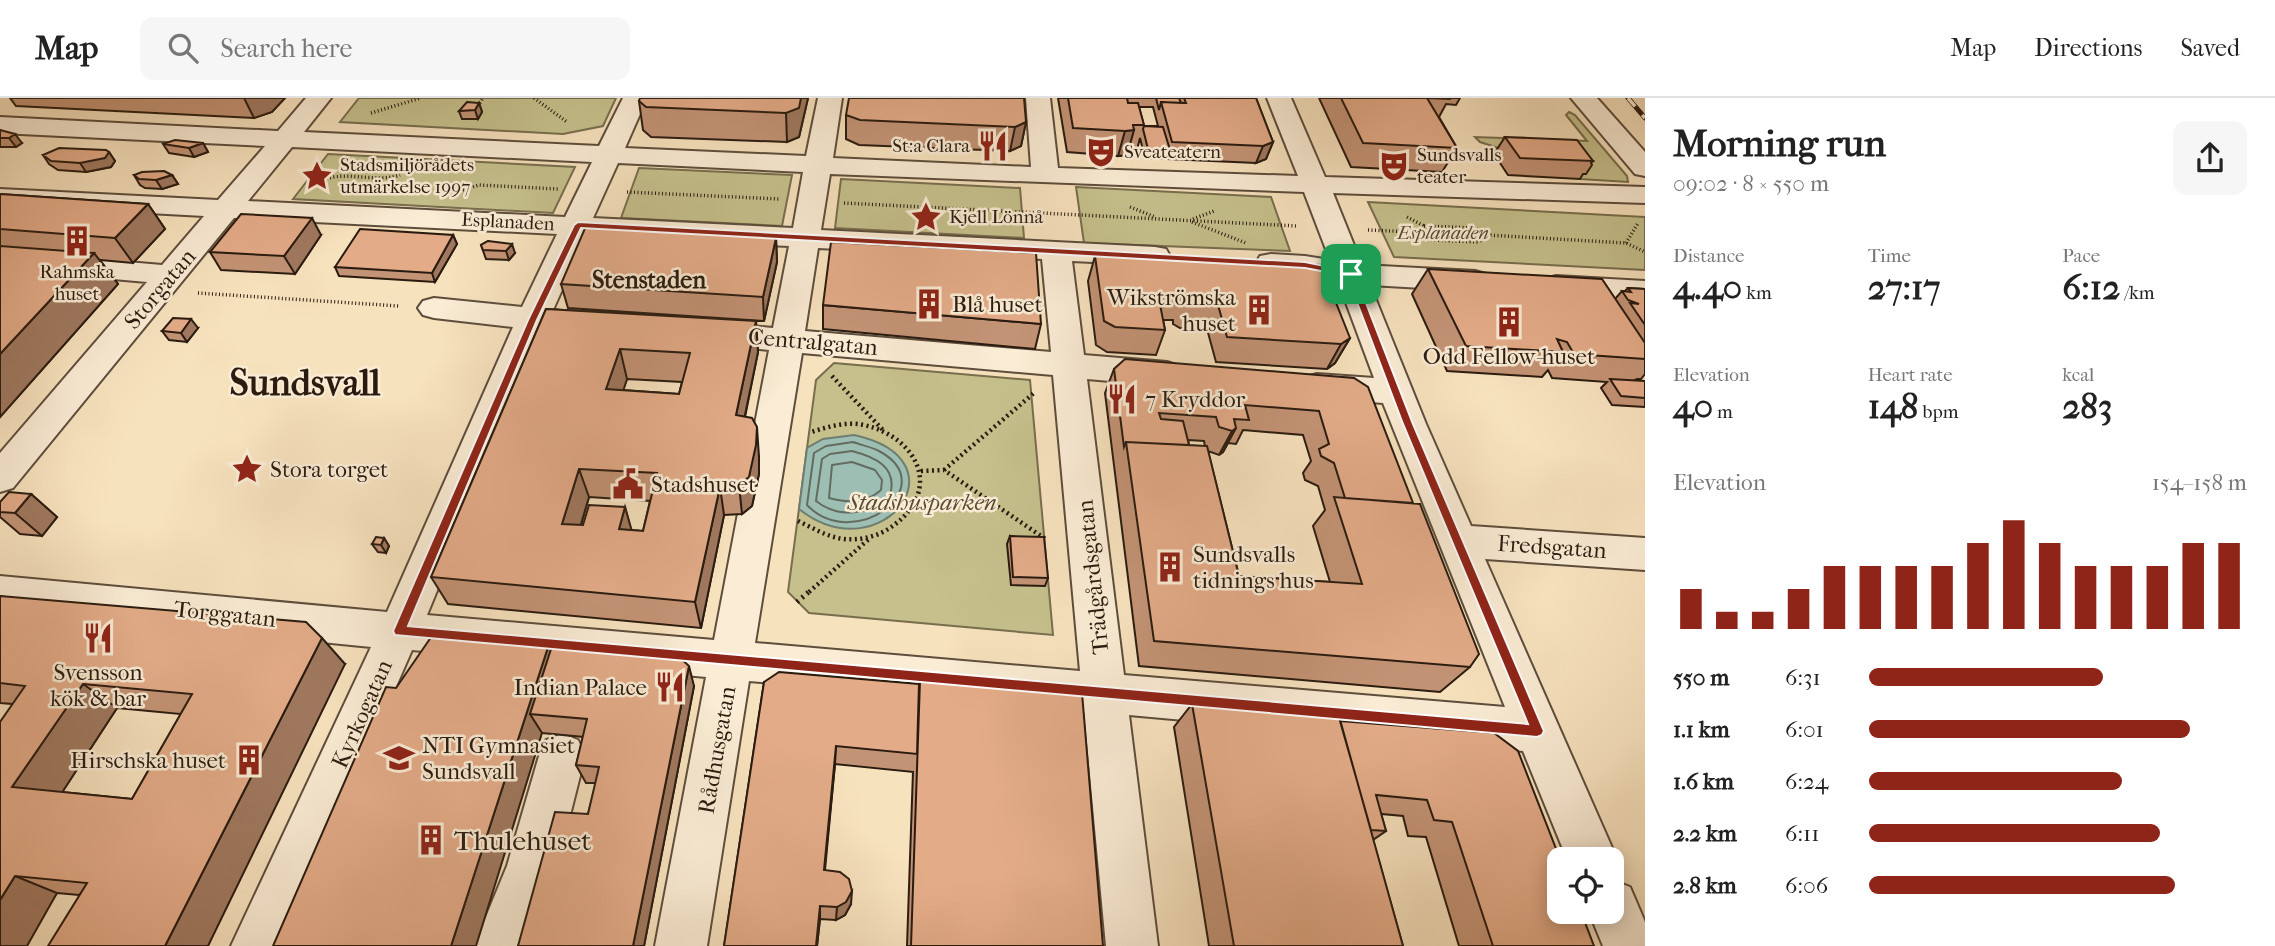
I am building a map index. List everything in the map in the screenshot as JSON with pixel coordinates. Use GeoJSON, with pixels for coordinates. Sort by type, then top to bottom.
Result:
{"type":"FeatureCollection","features":[{"type":"Feature","properties":{"kind":"street","name":"Storgatan"},"geometry":{"type":"LineString","coordinates":[[0,478],[180,284],[227,209],[318,98]]}},
{"type":"Feature","properties":{"kind":"street","name":"Kyrkogatan"},"geometry":{"type":"LineString","coordinates":[[257,946],[399,631],[532,320],[635,98]]}},
{"type":"Feature","properties":{"kind":"street","name":"Rådhusgatan"},"geometry":{"type":"LineString","coordinates":[[681,946],[830,98]]}},
{"type":"Feature","properties":{"kind":"street"},"geometry":{"type":"LineString","coordinates":[[1038,98],[1045,176]]}},
{"type":"Feature","properties":{"kind":"street"},"geometry":{"type":"LineString","coordinates":[[1279,98],[1333,228],[1396,392],[1587,847]]}},
{"type":"Feature","properties":{"kind":"street"},"geometry":{"type":"LineString","coordinates":[[1583,98],[1645,168]]}},
{"type":"Feature","properties":{"kind":"street"},"geometry":{"type":"LineString","coordinates":[[0,125],[1045,176],[1314,183],[1644,204]]}},
{"type":"Feature","properties":{"kind":"street","name":"Esplanaden"},"geometry":{"type":"LineString","coordinates":[[0,197],[1187,258]]}},
{"type":"Feature","properties":{"kind":"street","name":"Trädgårdsgatan"},"geometry":{"type":"LineString","coordinates":[[1056,250],[1055,377],[1105,693],[1132,946]]}},
{"type":"Feature","properties":{"kind":"street"},"geometry":{"type":"LineString","coordinates":[[1246,253],[1351,274],[1645,291]]}},
{"type":"Feature","properties":{"kind":"street"},"geometry":{"type":"LineString","coordinates":[[0,260],[180,284]]}},
{"type":"Feature","properties":{"kind":"street"},"geometry":{"type":"LineString","coordinates":[[435,308],[532,320],[624,327]]}},
{"type":"Feature","properties":{"kind":"street","name":"Centralgatan"},"geometry":{"type":"LineString","coordinates":[[677,331],[789,339],[1055,377],[1202,377]]}},
{"type":"Feature","properties":{"kind":"street"},"geometry":{"type":"LineString","coordinates":[[1285,384],[1396,392]]}},
{"type":"Feature","properties":{"kind":"street","name":"Fredsgatan"},"geometry":{"type":"LineString","coordinates":[[1458,541],[1645,554]]}},
{"type":"Feature","properties":{"kind":"street","name":"Torggatan"},"geometry":{"type":"LineString","coordinates":[[0,593],[399,631],[1537,731]]}},
{"type":"Feature","properties":{"kind":"street"},"geometry":{"type":"LineString","coordinates":[[500,946],[532,867],[562,756]]}},
{"type":"Feature","properties":{"kind":"street"},"geometry":{"type":"LineString","coordinates":[[1620,924],[1629,946]]}},
{"type":"Feature","properties":{"kind":"path"},"geometry":{"type":"LineString","coordinates":[[367,114],[421,98]]}},
{"type":"Feature","properties":{"kind":"path"},"geometry":{"type":"LineString","coordinates":[[476,110],[483,98]]}},
{"type":"Feature","properties":{"kind":"path"},"geometry":{"type":"LineString","coordinates":[[534,98],[567,122]]}},
{"type":"Feature","properties":{"kind":"path"},"geometry":{"type":"LineString","coordinates":[[328,176],[385,180]]}},
{"type":"Feature","properties":{"kind":"path"},"geometry":{"type":"LineString","coordinates":[[480,185],[570,190]]}},
{"type":"Feature","properties":{"kind":"path"},"geometry":{"type":"LineString","coordinates":[[625,192],[788,200]]}},
{"type":"Feature","properties":{"kind":"path"},"geometry":{"type":"LineString","coordinates":[[837,202],[1416,232],[1431,240],[1479,242],[1487,235]]}},
{"type":"Feature","properties":{"kind":"path"},"geometry":{"type":"LineString","coordinates":[[1626,243],[1644,204]]}},
{"type":"Feature","properties":{"kind":"path"},"geometry":{"type":"LineString","coordinates":[[1189,221],[1246,253]]}},
{"type":"Feature","properties":{"kind":"path"},"geometry":{"type":"LineString","coordinates":[[1416,232],[1424,226],[1475,228],[1487,235],[1626,243],[1645,252]]}},
{"type":"Feature","properties":{"kind":"path"},"geometry":{"type":"LineString","coordinates":[[180,284],[435,308]]}},
{"type":"Feature","properties":{"kind":"path"},"geometry":{"type":"LineString","coordinates":[[797,602],[871,537],[900,523],[912,511],[922,491],[921,471],[914,454],[900,440],[884,431],[825,369]]}},
{"type":"Feature","properties":{"kind":"path"},"geometry":{"type":"LineString","coordinates":[[944,470],[1055,377]]}},
{"type":"Feature","properties":{"kind":"path"},"geometry":{"type":"LineString","coordinates":[[810,433],[845,424],[884,431]]}},
{"type":"Feature","properties":{"kind":"path"},"geometry":{"type":"LineString","coordinates":[[921,471],[944,470],[1053,545]]}},
{"type":"Feature","properties":{"kind":"path"},"geometry":{"type":"LineString","coordinates":[[798,522],[836,538],[871,537]]}},
{"type":"Feature","properties":{"kind":"green space"},"geometry":{"type":"Polygon","coordinates":[[[359,98],[616,98],[603,126],[563,134],[340,122],[359,98]]]}},
{"type":"Feature","properties":{"kind":"green space"},"geometry":{"type":"Polygon","coordinates":[[[1569,112],[1575,115],[1627,176],[1628,182],[1580,179],[1576,173],[1480,142],[1475,137],[1587,141],[1566,115],[1569,112]]]}},
{"type":"Feature","properties":{"kind":"green space"},"geometry":{"type":"Polygon","coordinates":[[[328,154],[575,167],[553,213],[293,199],[328,154]]]}},
{"type":"Feature","properties":{"kind":"green space"},"geometry":{"type":"Polygon","coordinates":[[[639,168],[792,175],[782,226],[621,218],[639,168]]]}},
{"type":"Feature","properties":{"kind":"green space"},"geometry":{"type":"Polygon","coordinates":[[[841,179],[1020,188],[1024,238],[835,228],[841,179]]]}},
{"type":"Feature","properties":{"kind":"green space"},"geometry":{"type":"Polygon","coordinates":[[[1076,187],[1271,197],[1290,251],[1084,243],[1076,187]]]}},
{"type":"Feature","properties":{"kind":"green space","name":"Esplanaden"},"geometry":{"type":"Polygon","coordinates":[[[1368,202],[1645,217],[1645,270],[1394,257],[1368,202]]]}},
{"type":"Feature","properties":{"kind":"green space","name":"Stadshusparken"},"geometry":{"type":"Polygon","coordinates":[[[834,363],[1030,380],[1053,635],[809,613],[788,592],[816,380],[834,363]]]}},
{"type":"Feature","properties":{"kind":"water"},"geometry":{"type":"Polygon","coordinates":[[[854,435],[888,448],[905,466],[909,487],[900,506],[883,521],[858,528],[830,526],[799,509],[807,448],[823,439],[854,435]]]}},
{"type":"Feature","properties":{"kind":"building"},"geometry":{"type":"Polygon","coordinates":[[[640,98],[801,98],[799,108],[786,113],[646,107],[639,101],[640,98]]]}},
{"type":"Feature","properties":{"kind":"building"},"geometry":{"type":"Polygon","coordinates":[[[849,98],[1024,98],[1026,122],[1015,127],[860,120],[846,115],[849,98]]]}},
{"type":"Feature","properties":{"kind":"building"},"geometry":{"type":"Polygon","coordinates":[[[1068,98],[1127,98],[1128,103],[1138,103],[1144,125],[1133,125],[1134,130],[1125,131],[1073,128],[1068,98]]]}},
{"type":"Feature","properties":{"kind":"building"},"geometry":{"type":"Polygon","coordinates":[[[1156,98],[1179,98],[1181,103],[1161,102],[1159,110],[1156,98]]]}},
{"type":"Feature","properties":{"kind":"building"},"geometry":{"type":"Polygon","coordinates":[[[1184,98],[1256,98],[1273,142],[1263,146],[1172,142],[1161,102],[1186,103],[1184,98]]]}},
{"type":"Feature","properties":{"kind":"building"},"geometry":{"type":"Polygon","coordinates":[[[1341,98],[1427,98],[1457,148],[1363,143],[1341,98]]]}},
{"type":"Feature","properties":{"kind":"building"},"geometry":{"type":"Polygon","coordinates":[[[467,102],[479,103],[475,110],[459,111],[467,102]]]}},
{"type":"Feature","properties":{"kind":"building"},"geometry":{"type":"Polygon","coordinates":[[[1144,126],[1163,127],[1170,150],[1148,149],[1144,126]]]}},
{"type":"Feature","properties":{"kind":"building"},"geometry":{"type":"Polygon","coordinates":[[[0,130],[15,134],[9,138],[0,138],[0,130]]]}},
{"type":"Feature","properties":{"kind":"building"},"geometry":{"type":"Polygon","coordinates":[[[1505,137],[1577,140],[1593,161],[1520,158],[1505,137]]]}},
{"type":"Feature","properties":{"kind":"building"},"geometry":{"type":"Polygon","coordinates":[[[175,140],[203,143],[189,148],[163,144],[175,140]]]}},
{"type":"Feature","properties":{"kind":"building"},"geometry":{"type":"Polygon","coordinates":[[[59,148],[109,152],[105,158],[80,163],[51,161],[43,155],[59,148]]]}},
{"type":"Feature","properties":{"kind":"building"},"geometry":{"type":"Polygon","coordinates":[[[164,171],[172,175],[156,180],[139,179],[134,175],[142,172],[164,171]]]}},
{"type":"Feature","properties":{"kind":"building"},"geometry":{"type":"Polygon","coordinates":[[[0,194],[148,204],[115,238],[0,229],[0,194]]]}},
{"type":"Feature","properties":{"kind":"building"},"geometry":{"type":"Polygon","coordinates":[[[241,214],[312,218],[284,256],[210,252],[241,214]]]}},
{"type":"Feature","properties":{"kind":"building"},"geometry":{"type":"Polygon","coordinates":[[[586,226],[776,238],[763,297],[561,284],[586,226]]]}},
{"type":"Feature","properties":{"kind":"building"},"geometry":{"type":"Polygon","coordinates":[[[360,229],[453,235],[432,273],[335,267],[360,229]]]}},
{"type":"Feature","properties":{"kind":"building"},"geometry":{"type":"Polygon","coordinates":[[[488,241],[512,244],[506,251],[483,250],[481,245],[488,241]]]}},
{"type":"Feature","properties":{"kind":"building","name":"Blå huset"},"geometry":{"type":"Polygon","coordinates":[[[831,242],[1036,253],[1041,324],[823,305],[831,242]]]}},
{"type":"Feature","properties":{"kind":"building"},"geometry":{"type":"Polygon","coordinates":[[[0,246],[94,253],[0,354],[0,246]]]}},
{"type":"Feature","properties":{"kind":"building"},"geometry":{"type":"Polygon","coordinates":[[[1102,252],[1321,265],[1350,338],[1341,344],[1227,337],[1218,305],[1190,303],[1183,299],[1182,295],[1158,294],[1165,330],[1115,327],[1104,321],[1095,256],[1102,252]]]}},
{"type":"Feature","properties":{"kind":"building"},"geometry":{"type":"Polygon","coordinates":[[[1428,269],[1602,279],[1645,343],[1645,359],[1574,354],[1567,342],[1557,339],[1563,352],[1466,346],[1428,269]]]}},
{"type":"Feature","properties":{"kind":"building"},"geometry":{"type":"Polygon","coordinates":[[[1628,288],[1645,289],[1645,325],[1630,303],[1639,304],[1628,300],[1622,291],[1631,292],[1628,288]]]}},
{"type":"Feature","properties":{"kind":"building","name":"Stadshuset"},"geometry":{"type":"Polygon","coordinates":[[[546,309],[756,321],[736,415],[752,418],[757,427],[756,445],[749,477],[739,485],[720,487],[695,602],[431,577],[546,309]],[[620,349],[606,389],[679,394],[690,353],[620,349]],[[579,469],[562,524],[583,525],[589,505],[625,507],[619,529],[643,531],[657,473],[579,469]]]}},
{"type":"Feature","properties":{"kind":"building"},"geometry":{"type":"Polygon","coordinates":[[[173,318],[191,319],[181,333],[162,331],[173,318]]]}},
{"type":"Feature","properties":{"kind":"building"},"geometry":{"type":"Polygon","coordinates":[[[1125,359],[1354,378],[1368,387],[1413,503],[1345,498],[1334,463],[1321,456],[1319,449],[1329,444],[1319,411],[1245,405],[1249,420],[1234,419],[1236,428],[1232,431],[1219,427],[1216,417],[1159,413],[1161,419],[1183,421],[1189,445],[1126,442],[1124,447],[1114,369],[1125,359]]]}},
{"type":"Feature","properties":{"kind":"building"},"geometry":{"type":"Polygon","coordinates":[[[1610,379],[1645,381],[1645,398],[1621,396],[1610,379]]]}},
{"type":"Feature","properties":{"kind":"building","name":"Sundsvalls tidnings hus"},"geometry":{"type":"Polygon","coordinates":[[[1126,442],[1207,446],[1239,576],[1362,584],[1334,497],[1420,504],[1479,654],[1470,667],[1154,641],[1126,442]]]}},
{"type":"Feature","properties":{"kind":"building"},"geometry":{"type":"Polygon","coordinates":[[[9,492],[31,494],[15,513],[0,512],[0,502],[9,492]]]}},
{"type":"Feature","properties":{"kind":"building"},"geometry":{"type":"Polygon","coordinates":[[[1010,536],[1044,537],[1048,578],[1013,577],[1010,536]]]}},
{"type":"Feature","properties":{"kind":"building"},"geometry":{"type":"Polygon","coordinates":[[[376,537],[384,538],[381,545],[372,544],[376,537]]]}},
{"type":"Feature","properties":{"kind":"building"},"geometry":{"type":"Polygon","coordinates":[[[0,596],[306,622],[322,638],[165,946],[48,946],[87,883],[15,876],[0,900],[0,722],[25,686],[0,683],[0,596]],[[83,684],[12,787],[132,799],[192,694],[83,684]]]}},
{"type":"Feature","properties":{"kind":"building","name":"Thulehuset"},"geometry":{"type":"Polygon","coordinates":[[[436,630],[550,641],[451,946],[273,946],[386,687],[396,688],[436,630]]]}},
{"type":"Feature","properties":{"kind":"building"},"geometry":{"type":"Polygon","coordinates":[[[552,646],[677,655],[689,666],[633,946],[518,946],[555,812],[588,814],[599,767],[576,765],[587,719],[530,714],[552,646]]]}},
{"type":"Feature","properties":{"kind":"building"},"geometry":{"type":"Polygon","coordinates":[[[779,672],[919,684],[917,754],[836,746],[824,870],[840,872],[849,879],[852,891],[846,902],[837,907],[820,906],[816,946],[724,946],[764,682],[779,672]]]}},
{"type":"Feature","properties":{"kind":"building"},"geometry":{"type":"Polygon","coordinates":[[[920,680],[1082,693],[1103,946],[911,946],[920,680]]]}},
{"type":"Feature","properties":{"kind":"building"},"geometry":{"type":"Polygon","coordinates":[[[1192,704],[1339,716],[1403,946],[1234,946],[1192,704]]]}},
{"type":"Feature","properties":{"kind":"building"},"geometry":{"type":"Polygon","coordinates":[[[1340,721],[1494,733],[1518,751],[1555,847],[1547,847],[1547,924],[1586,924],[1594,946],[1493,946],[1452,822],[1434,820],[1427,800],[1376,795],[1386,831],[1371,830],[1340,721]]]}},
{"type":"Feature","properties":{"kind":"railway"},"geometry":{"type":"LineString","coordinates":[[1628,98],[1645,118]]}},
{"type":"Feature","properties":{"kind":"place","name":"St:a Clara"},"geometry":{"type":"Point","coordinates":[993,146]}},
{"type":"Feature","properties":{"kind":"place","name":"Sveateatern"},"geometry":{"type":"Point","coordinates":[1101,152]}},
{"type":"Feature","properties":{"kind":"place","name":"Sundsvalls teater"},"geometry":{"type":"Point","coordinates":[1394,166]}},
{"type":"Feature","properties":{"kind":"place","name":"Stadsmiljörådets utmärkelse 1997"},"geometry":{"type":"Point","coordinates":[317,176]}},
{"type":"Feature","properties":{"kind":"place","name":"Kjell Lönnå"},"geometry":{"type":"Point","coordinates":[926,217]}},
{"type":"Feature","properties":{"kind":"place","name":"Rahmska huset"},"geometry":{"type":"Point","coordinates":[77,241]}},
{"type":"Feature","properties":{"kind":"place","name":"Blå huset"},"geometry":{"type":"Point","coordinates":[929,304]}},
{"type":"Feature","properties":{"kind":"place","name":"Wikströmska huset"},"geometry":{"type":"Point","coordinates":[1259,310]}},
{"type":"Feature","properties":{"kind":"place","name":"Odd Fellow-huset"},"geometry":{"type":"Point","coordinates":[1509,322]}},
{"type":"Feature","properties":{"kind":"place","name":"7 Kryddor"},"geometry":{"type":"Point","coordinates":[1122,399]}},
{"type":"Feature","properties":{"kind":"place","name":"Stora torget"},"geometry":{"type":"Point","coordinates":[247,469]}},
{"type":"Feature","properties":{"kind":"place","name":"Stadshuset"},"geometry":{"type":"Point","coordinates":[628,484]}},
{"type":"Feature","properties":{"kind":"place","name":"Sundsvalls tidnings hus"},"geometry":{"type":"Point","coordinates":[1170,567]}},
{"type":"Feature","properties":{"kind":"place","name":"Svensson kök & bar"},"geometry":{"type":"Point","coordinates":[98,638]}},
{"type":"Feature","properties":{"kind":"place","name":"Indian Palace"},"geometry":{"type":"Point","coordinates":[670,687]}},
{"type":"Feature","properties":{"kind":"place","name":"NTI Gymnasiet Sundsvall"},"geometry":{"type":"Point","coordinates":[399,758]}},
{"type":"Feature","properties":{"kind":"place","name":"Hirschska huset"},"geometry":{"type":"Point","coordinates":[249,760]}},
{"type":"Feature","properties":{"kind":"place","name":"Thulehuset"},"geometry":{"type":"Point","coordinates":[431,840]}},
{"type":"Feature","properties":{"kind":"district","name":"Stenstaden"},"geometry":{"type":"Point","coordinates":[649,280]}},
{"type":"Feature","properties":{"kind":"district","name":"Sundsvall"},"geometry":{"type":"Point","coordinates":[305,383]}},
{"type":"Feature","properties":{"kind":"route"},"geometry":{"type":"LineString","coordinates":[[578,225],[1305,265],[1351,274],[1408,424],[1537,731],[399,631],[532,320],[578,225]]}}]}
